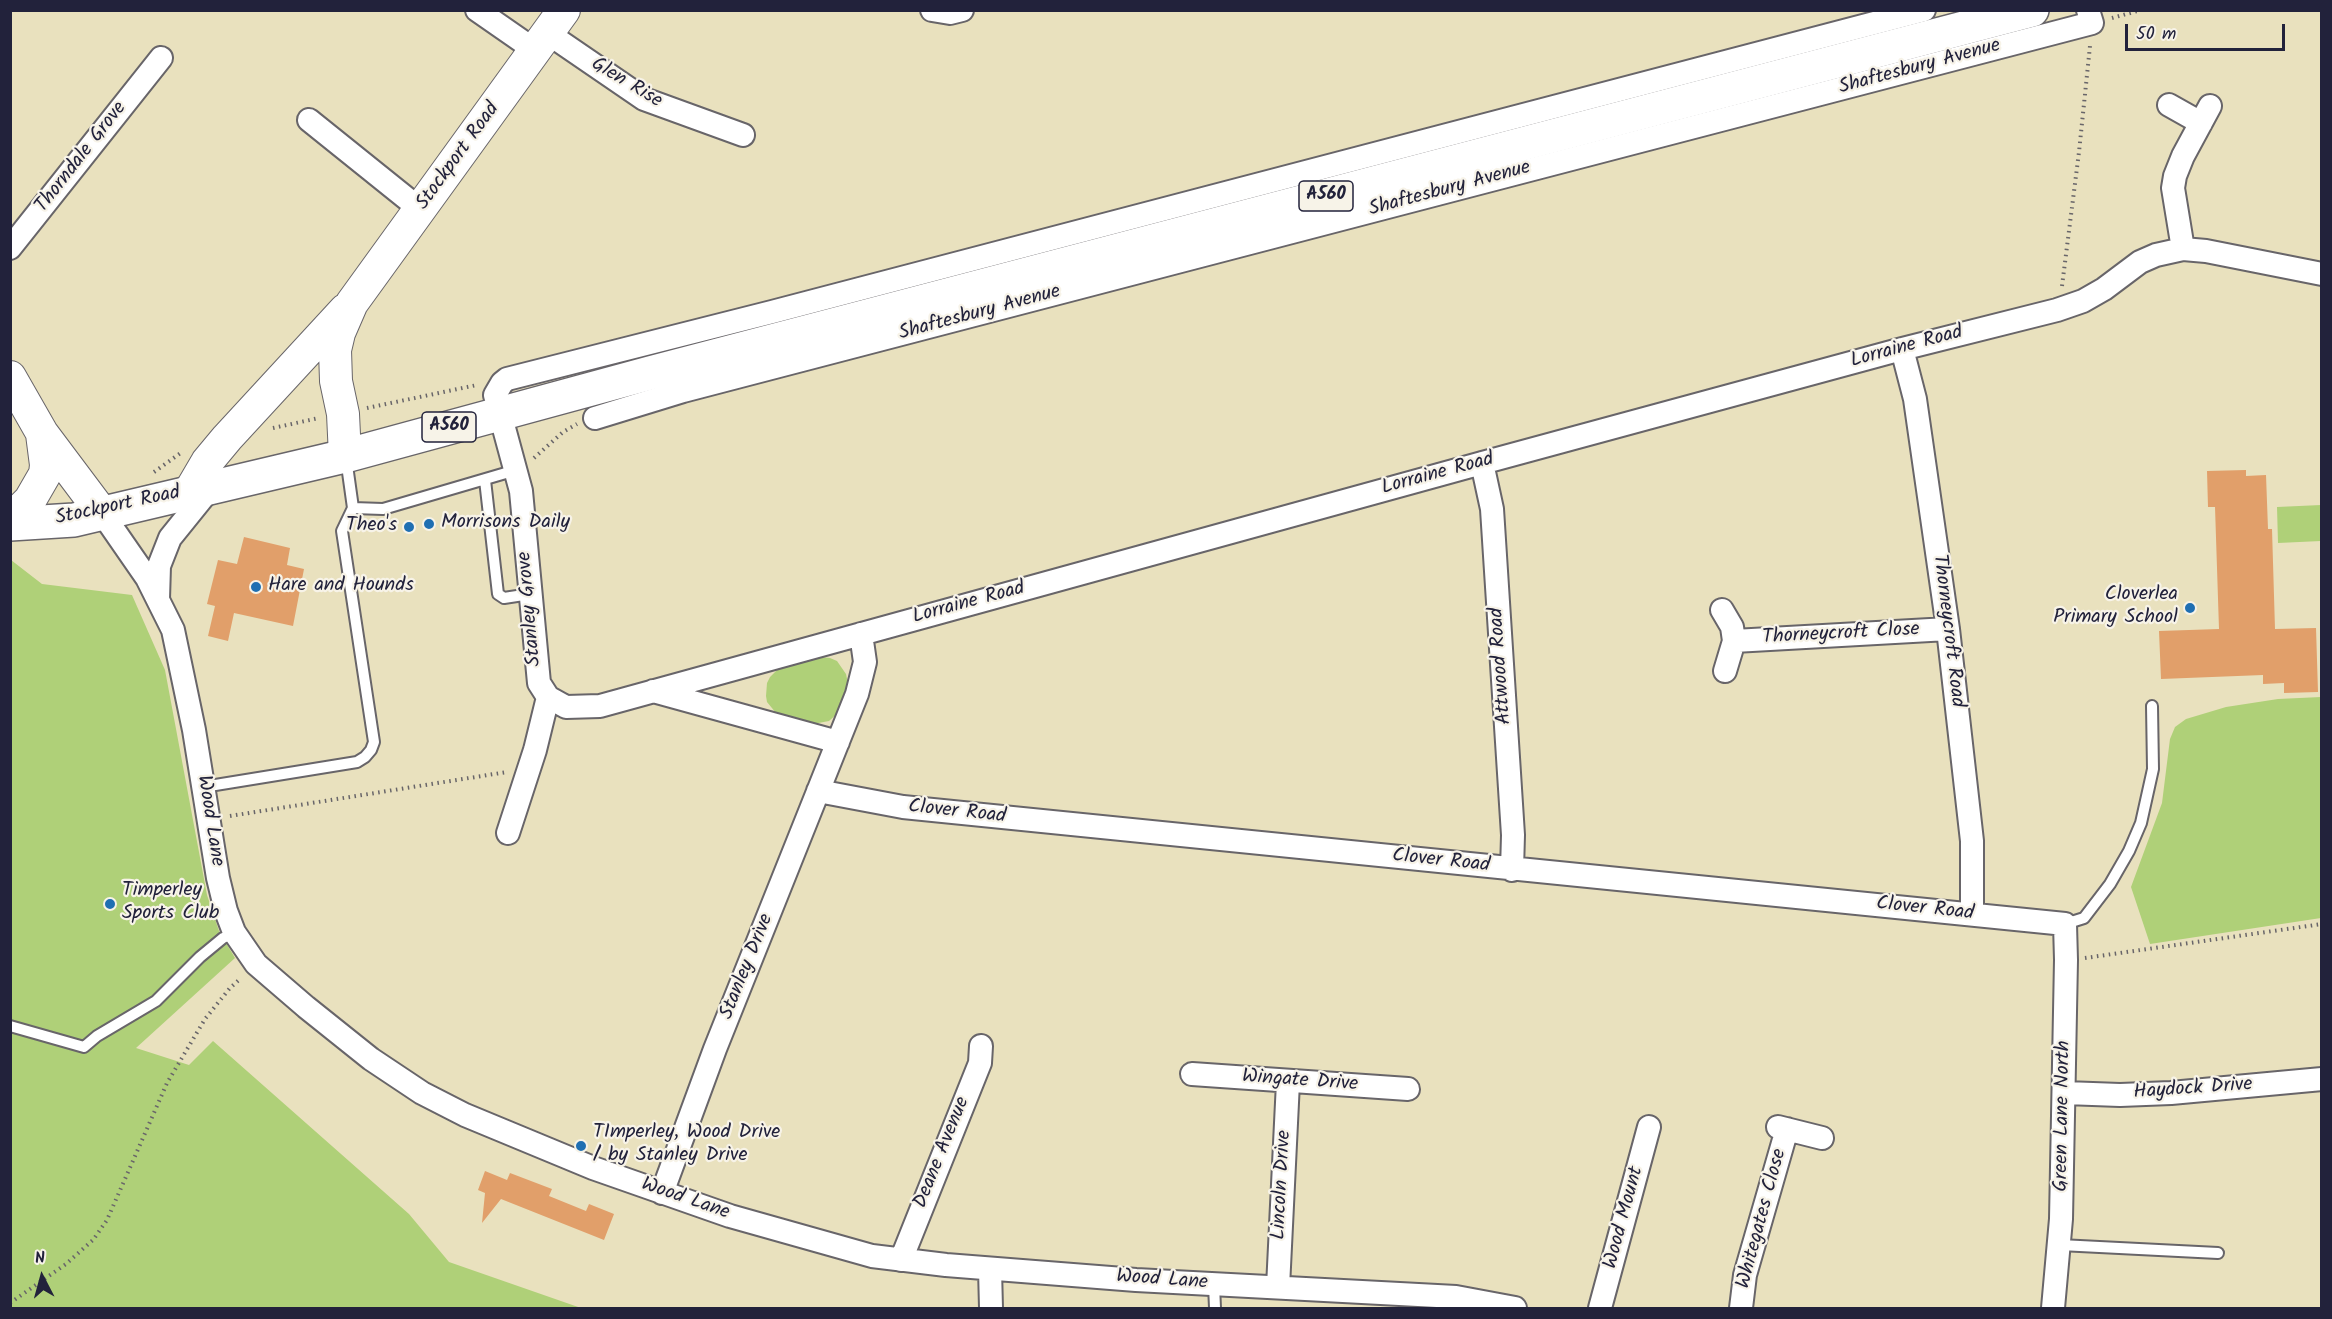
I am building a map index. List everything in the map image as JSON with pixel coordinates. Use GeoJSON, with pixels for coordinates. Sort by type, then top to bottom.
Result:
{"type":"FeatureCollection","features":[{"type":"Feature","properties":{"kind":"highway","name":"Shaftesbury Avenue"},"geometry":{"type":"LineString","coordinates":[[345,456],[500,398],[594,394],[653,386],[1820,52],[2032,10]]}},
{"type":"Feature","properties":{"kind":"highway","name":"Stockport Road"},"geometry":{"type":"LineString","coordinates":[[10,522],[74,520],[345,456]]}},
{"type":"Feature","properties":{"kind":"main road","name":"Stockport Road"},"geometry":{"type":"LineString","coordinates":[[201,489],[207,462],[352,303],[550,32]]}},
{"type":"Feature","properties":{"kind":"main road","name":"Stockport Road"},"geometry":{"type":"LineString","coordinates":[[345,456],[343,414],[336,381],[335,350],[344,319],[352,303]]}},
{"type":"Feature","properties":{"kind":"main road"},"geometry":{"type":"LineString","coordinates":[[12,384],[42,433],[102,513]]}},
{"type":"Feature","properties":{"kind":"main road"},"geometry":{"type":"LineString","coordinates":[[10,522],[30,500],[45,474],[42,433]]}},
{"type":"Feature","properties":{"kind":"street","name":"Glen Rise"},"geometry":{"type":"LineString","coordinates":[[477,10],[550,32],[644,99],[743,135]]}},
{"type":"Feature","properties":{"kind":"street"},"geometry":{"type":"LineString","coordinates":[[932,10],[950,13],[962,10]]}},
{"type":"Feature","properties":{"kind":"street","name":"Shaftesbury Avenue"},"geometry":{"type":"LineString","coordinates":[[594,394],[1820,52],[1924,10]]}},
{"type":"Feature","properties":{"kind":"street","name":"Shaftesbury Avenue"},"geometry":{"type":"LineString","coordinates":[[653,386],[2090,16]]}},
{"type":"Feature","properties":{"kind":"street","name":"Thorndale Grove"},"geometry":{"type":"LineString","coordinates":[[10,248],[151,61]]}},
{"type":"Feature","properties":{"kind":"street"},"geometry":{"type":"LineString","coordinates":[[2169,105],[2206,115],[2175,176],[2174,188],[2183,249]]}},
{"type":"Feature","properties":{"kind":"street"},"geometry":{"type":"LineString","coordinates":[[309,120],[421,210]]}},
{"type":"Feature","properties":{"kind":"street","name":"Lorraine Road"},"geometry":{"type":"LineString","coordinates":[[548,697],[566,707],[586,708],[1902,349],[2057,310],[2083,301],[2104,289],[2140,262],[2156,255],[2183,249],[2206,251],[2322,274]]}},
{"type":"Feature","properties":{"kind":"street","name":"Thorneycroft Road"},"geometry":{"type":"LineString","coordinates":[[1902,349],[1916,399],[1948,628],[1972,842],[1972,915]]}},
{"type":"Feature","properties":{"kind":"street","name":"Stanley Grove"},"geometry":{"type":"LineString","coordinates":[[500,398],[521,491],[537,675],[548,697]]}},
{"type":"Feature","properties":{"kind":"street","name":"Attwood Road"},"geometry":{"type":"LineString","coordinates":[[1482,463],[1492,508],[1514,835],[1512,870]]}},
{"type":"Feature","properties":{"kind":"street","name":"Wood Lane"},"geometry":{"type":"LineString","coordinates":[[158,600],[159,566],[170,538],[201,489]]}},
{"type":"Feature","properties":{"kind":"street","name":"Wood Lane"},"geometry":{"type":"LineString","coordinates":[[102,513],[147,578],[173,630],[181,663],[221,893],[235,933],[256,964],[354,1046],[422,1093],[513,1136],[662,1193],[778,1231],[872,1256],[990,1269],[1214,1285],[1278,1287],[1384,1301],[1465,1299],[1515,1308]]}},
{"type":"Feature","properties":{"kind":"street","name":"Thorneycroft Close"},"geometry":{"type":"LineString","coordinates":[[1722,610],[1732,627],[1734,641],[1725,671]]}},
{"type":"Feature","properties":{"kind":"street","name":"Thorneycroft Close"},"geometry":{"type":"LineString","coordinates":[[1734,641],[1948,628]]}},
{"type":"Feature","properties":{"kind":"street","name":"Stanley Drive"},"geometry":{"type":"LineString","coordinates":[[662,1193],[715,1049],[838,742],[862,676],[865,651],[861,634]]}},
{"type":"Feature","properties":{"kind":"street"},"geometry":{"type":"LineString","coordinates":[[651,691],[838,742]]}},
{"type":"Feature","properties":{"kind":"street"},"geometry":{"type":"LineString","coordinates":[[508,833],[548,697]]}},
{"type":"Feature","properties":{"kind":"street","name":"Clover Road"},"geometry":{"type":"LineString","coordinates":[[818,791],[903,807],[2065,924]]}},
{"type":"Feature","properties":{"kind":"street","name":"Green Lane North"},"geometry":{"type":"LineString","coordinates":[[2053,1308],[2060,1245],[2065,924]]}},
{"type":"Feature","properties":{"kind":"street","name":"Deane Avenue"},"geometry":{"type":"LineString","coordinates":[[901,1260],[980,1063],[981,1046]]}},
{"type":"Feature","properties":{"kind":"street","name":"Wingate Drive"},"geometry":{"type":"LineString","coordinates":[[1192,1074],[1408,1089]]}},
{"type":"Feature","properties":{"kind":"street","name":"Haydock Drive"},"geometry":{"type":"LineString","coordinates":[[2064,1093],[2171,1094],[2322,1079]]}},
{"type":"Feature","properties":{"kind":"street","name":"Lincoln Drive"},"geometry":{"type":"LineString","coordinates":[[1278,1287],[1288,1082]]}},
{"type":"Feature","properties":{"kind":"street","name":"Wood Mount"},"geometry":{"type":"LineString","coordinates":[[1600,1308],[1649,1128]]}},
{"type":"Feature","properties":{"kind":"street","name":"Whitegates Close"},"geometry":{"type":"LineString","coordinates":[[1741,1308],[1745,1275],[1782,1128],[1822,1138]]}},
{"type":"Feature","properties":{"kind":"street"},"geometry":{"type":"LineString","coordinates":[[990,1269],[991,1308]]}},
{"type":"Feature","properties":{"kind":"lane"},"geometry":{"type":"LineString","coordinates":[[203,788],[357,762],[371,750],[374,742],[371,717],[342,531],[353,508],[345,456]]}},
{"type":"Feature","properties":{"kind":"lane"},"geometry":{"type":"LineString","coordinates":[[353,508],[383,509],[516,470]]}},
{"type":"Feature","properties":{"kind":"lane"},"geometry":{"type":"LineString","coordinates":[[485,480],[498,594],[504,598],[530,594]]}},
{"type":"Feature","properties":{"kind":"lane"},"geometry":{"type":"LineString","coordinates":[[2065,924],[2084,918],[2110,884],[2129,851],[2141,823],[2153,769],[2151,706]]}},
{"type":"Feature","properties":{"kind":"lane"},"geometry":{"type":"LineString","coordinates":[[10,1026],[84,1047],[97,1036],[156,1001],[200,957],[223,938],[235,933]]}},
{"type":"Feature","properties":{"kind":"lane"},"geometry":{"type":"LineString","coordinates":[[2060,1245],[2218,1252]]}},
{"type":"Feature","properties":{"kind":"lane"},"geometry":{"type":"LineString","coordinates":[[1214,1285],[1215,1308]]}},
{"type":"Feature","properties":{"kind":"path"},"geometry":{"type":"LineString","coordinates":[[2057,310],[2078,164],[2090,16],[2141,10]]}},
{"type":"Feature","properties":{"kind":"path"},"geometry":{"type":"LineString","coordinates":[[373,407],[485,383],[500,398]]}},
{"type":"Feature","properties":{"kind":"path"},"geometry":{"type":"LineString","coordinates":[[516,470],[540,454],[569,427],[594,394]]}},
{"type":"Feature","properties":{"kind":"path"},"geometry":{"type":"LineString","coordinates":[[208,819],[504,772],[528,771]]}},
{"type":"Feature","properties":{"kind":"path"},"geometry":{"type":"LineString","coordinates":[[2066,960],[2322,924]]}},
{"type":"Feature","properties":{"kind":"path"},"geometry":{"type":"LineString","coordinates":[[10,1303],[66,1264],[93,1240],[107,1220],[167,1083],[182,1057],[230,988],[256,964]]}},
{"type":"Feature","properties":{"kind":"green space"},"geometry":{"type":"Polygon","coordinates":[[[2321,505],[2321,541],[2278,543],[2277,507],[2321,505]]]}},
{"type":"Feature","properties":{"kind":"green space"},"geometry":{"type":"Polygon","coordinates":[[[11,560],[42,584],[132,595],[165,670],[207,895],[219,931],[235,958],[136,1048],[189,1065],[213,1041],[409,1214],[449,1262],[581,1308],[11,1308],[11,560]]]}},
{"type":"Feature","properties":{"kind":"green space"},"geometry":{"type":"Polygon","coordinates":[[[820,657],[837,661],[846,674],[849,688],[838,713],[829,721],[813,724],[776,713],[767,702],[766,696],[770,677],[780,667],[820,657]]]}},
{"type":"Feature","properties":{"kind":"green space"},"geometry":{"type":"Polygon","coordinates":[[[2321,697],[2321,918],[2150,944],[2131,887],[2162,803],[2170,739],[2175,727],[2186,719],[2226,707],[2278,699],[2321,697]]]}},
{"type":"Feature","properties":{"kind":"building"},"geometry":{"type":"Polygon","coordinates":[[[2246,470],[2246,476],[2266,475],[2268,529],[2272,529],[2275,629],[2316,628],[2318,692],[2284,693],[2284,683],[2263,684],[2263,675],[2161,679],[2159,631],[2219,629],[2215,507],[2208,507],[2207,471],[2246,470]]]}},
{"type":"Feature","properties":{"kind":"building","name":"Hare and Hounds"},"geometry":{"type":"Polygon","coordinates":[[[244,537],[290,548],[287,565],[304,569],[293,626],[234,613],[228,641],[208,636],[215,606],[207,604],[218,560],[237,564],[244,537]]]}},
{"type":"Feature","properties":{"kind":"building"},"geometry":{"type":"Polygon","coordinates":[[[485,1171],[507,1180],[510,1173],[552,1189],[549,1196],[586,1211],[589,1204],[614,1214],[604,1240],[501,1199],[482,1223],[485,1193],[478,1190],[485,1171]]]}},
{"type":"Feature","properties":{"kind":"place","name":"Morrisons Daily"},"geometry":{"type":"Point","coordinates":[429,524]}},
{"type":"Feature","properties":{"kind":"place","name":"Theo's"},"geometry":{"type":"Point","coordinates":[409,527]}},
{"type":"Feature","properties":{"kind":"place","name":"Hare and Hounds"},"geometry":{"type":"Point","coordinates":[256,587]}},
{"type":"Feature","properties":{"kind":"place","name":"Cloverlea Primary School"},"geometry":{"type":"Point","coordinates":[2190,608]}},
{"type":"Feature","properties":{"kind":"place","name":"Timperley Sports Club"},"geometry":{"type":"Point","coordinates":[110,904]}},
{"type":"Feature","properties":{"kind":"place","name":"TImperley, Wood Drive / by Stanley Drive"},"geometry":{"type":"Point","coordinates":[581,1146]}}]}
